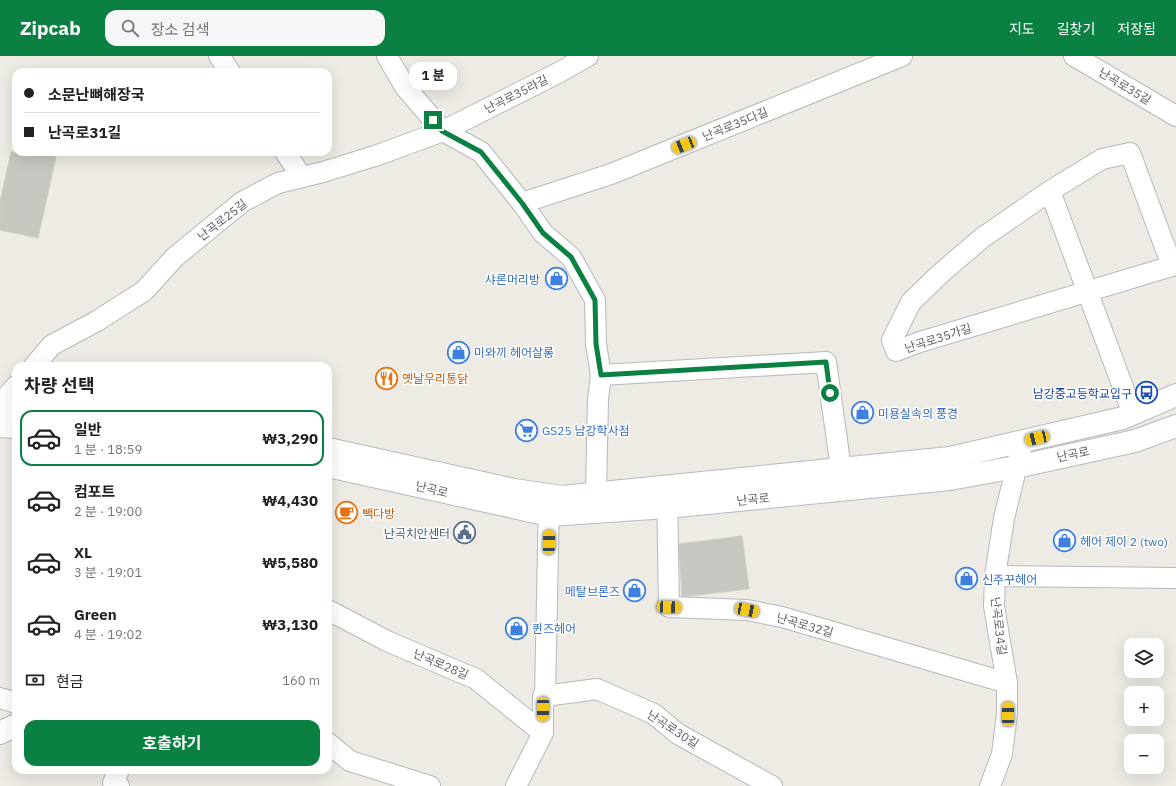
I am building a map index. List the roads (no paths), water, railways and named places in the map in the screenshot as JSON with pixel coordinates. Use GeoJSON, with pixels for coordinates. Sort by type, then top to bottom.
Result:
{"type":"FeatureCollection","features":[{"type":"Feature","properties":{"kind":"main road","name":"난곡로"},"geometry":{"type":"LineString","coordinates":[[667,497],[841,469],[950,458],[1124,418],[1176,395]]}},
{"type":"Feature","properties":{"kind":"main road"},"geometry":{"type":"LineString","coordinates":[[0,404],[12,406]]}},
{"type":"Feature","properties":{"kind":"main road"},"geometry":{"type":"LineString","coordinates":[[0,426],[12,427]]}},
{"type":"Feature","properties":{"kind":"main road","name":"난곡로"},"geometry":{"type":"LineString","coordinates":[[332,462],[514,490],[549,506],[562,497],[597,503],[667,497],[950,479],[1016,467],[1135,441],[1176,426]]}},
{"type":"Feature","properties":{"kind":"main road"},"geometry":{"type":"LineString","coordinates":[[0,733],[12,727]]}},
{"type":"Feature","properties":{"kind":"street"},"geometry":{"type":"LineString","coordinates":[[219,56],[227,68]]}},
{"type":"Feature","properties":{"kind":"street","name":"난곡로35라길"},"geometry":{"type":"LineString","coordinates":[[442,131],[558,73],[588,56]]}},
{"type":"Feature","properties":{"kind":"street","name":"난곡로35다길"},"geometry":{"type":"LineString","coordinates":[[522,203],[611,174],[902,56]]}},
{"type":"Feature","properties":{"kind":"street","name":"난곡로35길"},"geometry":{"type":"LineString","coordinates":[[1074,56],[1176,116]]}},
{"type":"Feature","properties":{"kind":"street"},"geometry":{"type":"LineString","coordinates":[[392,58],[405,87],[442,131],[481,152],[522,203],[543,233],[571,257],[595,300],[596,344],[601,375],[598,399],[597,503]]}},
{"type":"Feature","properties":{"kind":"street","name":"난곡로25길"},"geometry":{"type":"LineString","coordinates":[[37,362],[52,345],[97,321],[144,291],[174,257],[242,202],[278,183],[323,172],[378,155],[442,131]]}},
{"type":"Feature","properties":{"kind":"street","name":"난곡로35가길"},"geometry":{"type":"LineString","coordinates":[[1130,153],[1174,266],[920,342],[896,351],[892,340],[911,302],[940,274],[982,238],[1050,191],[1102,159],[1130,153]]}},
{"type":"Feature","properties":{"kind":"street"},"geometry":{"type":"LineString","coordinates":[[288,156],[302,177]]}},
{"type":"Feature","properties":{"kind":"street"},"geometry":{"type":"LineString","coordinates":[[1050,191],[1133,414]]}},
{"type":"Feature","properties":{"kind":"street"},"geometry":{"type":"LineString","coordinates":[[601,375],[826,362],[841,469]]}},
{"type":"Feature","properties":{"kind":"street"},"geometry":{"type":"LineString","coordinates":[[0,404],[12,390]]}},
{"type":"Feature","properties":{"kind":"street","name":"난곡로34길"},"geometry":{"type":"LineString","coordinates":[[990,786],[1002,754],[1008,714],[1007,683],[994,606],[995,576],[1004,518],[1022,441]]}},
{"type":"Feature","properties":{"kind":"street","name":"난곡로32길"},"geometry":{"type":"LineString","coordinates":[[667,497],[669,607],[747,610],[782,617],[1007,683]]}},
{"type":"Feature","properties":{"kind":"street"},"geometry":{"type":"LineString","coordinates":[[516,786],[543,733],[549,506]]}},
{"type":"Feature","properties":{"kind":"street"},"geometry":{"type":"LineString","coordinates":[[995,576],[1176,578]]}},
{"type":"Feature","properties":{"kind":"street","name":"난곡로28길"},"geometry":{"type":"LineString","coordinates":[[332,612],[387,641],[476,679],[543,733]]}},
{"type":"Feature","properties":{"kind":"street","name":"난곡로30길"},"geometry":{"type":"LineString","coordinates":[[545,696],[597,689],[654,714],[678,734],[772,786]]}},
{"type":"Feature","properties":{"kind":"street"},"geometry":{"type":"LineString","coordinates":[[0,698],[12,702]]}},
{"type":"Feature","properties":{"kind":"street"},"geometry":{"type":"LineString","coordinates":[[332,746],[350,761],[430,786]]}},
{"type":"Feature","properties":{"kind":"street"},"geometry":{"type":"LineString","coordinates":[[118,774],[113,783],[119,786]]}},
{"type":"Feature","properties":{"kind":"place","name":"샤론머리방"},"geometry":{"type":"Point","coordinates":[556,279]}},
{"type":"Feature","properties":{"kind":"place","name":"미와끼 헤어살롱"},"geometry":{"type":"Point","coordinates":[459,352]}},
{"type":"Feature","properties":{"kind":"place","name":"옛날우리통닭"},"geometry":{"type":"Point","coordinates":[386,378]}},
{"type":"Feature","properties":{"kind":"place","name":"남강중고등학교입구"},"geometry":{"type":"Point","coordinates":[1147,393]}},
{"type":"Feature","properties":{"kind":"place","name":"미용실속의 풍경"},"geometry":{"type":"Point","coordinates":[863,413]}},
{"type":"Feature","properties":{"kind":"place","name":"GS25 남강학사점"},"geometry":{"type":"Point","coordinates":[526,430]}},
{"type":"Feature","properties":{"kind":"place","name":"빽다방"},"geometry":{"type":"Point","coordinates":[347,513]}},
{"type":"Feature","properties":{"kind":"place","name":"난곡치안센터"},"geometry":{"type":"Point","coordinates":[465,533]}},
{"type":"Feature","properties":{"kind":"place","name":"헤어 제이 2 (two)"},"geometry":{"type":"Point","coordinates":[1065,541]}},
{"type":"Feature","properties":{"kind":"place","name":"신주꾸헤어"},"geometry":{"type":"Point","coordinates":[966,579]}},
{"type":"Feature","properties":{"kind":"place","name":"메탈브론즈"},"geometry":{"type":"Point","coordinates":[635,591]}},
{"type":"Feature","properties":{"kind":"place","name":"퀸즈헤어"},"geometry":{"type":"Point","coordinates":[517,628]}}]}
